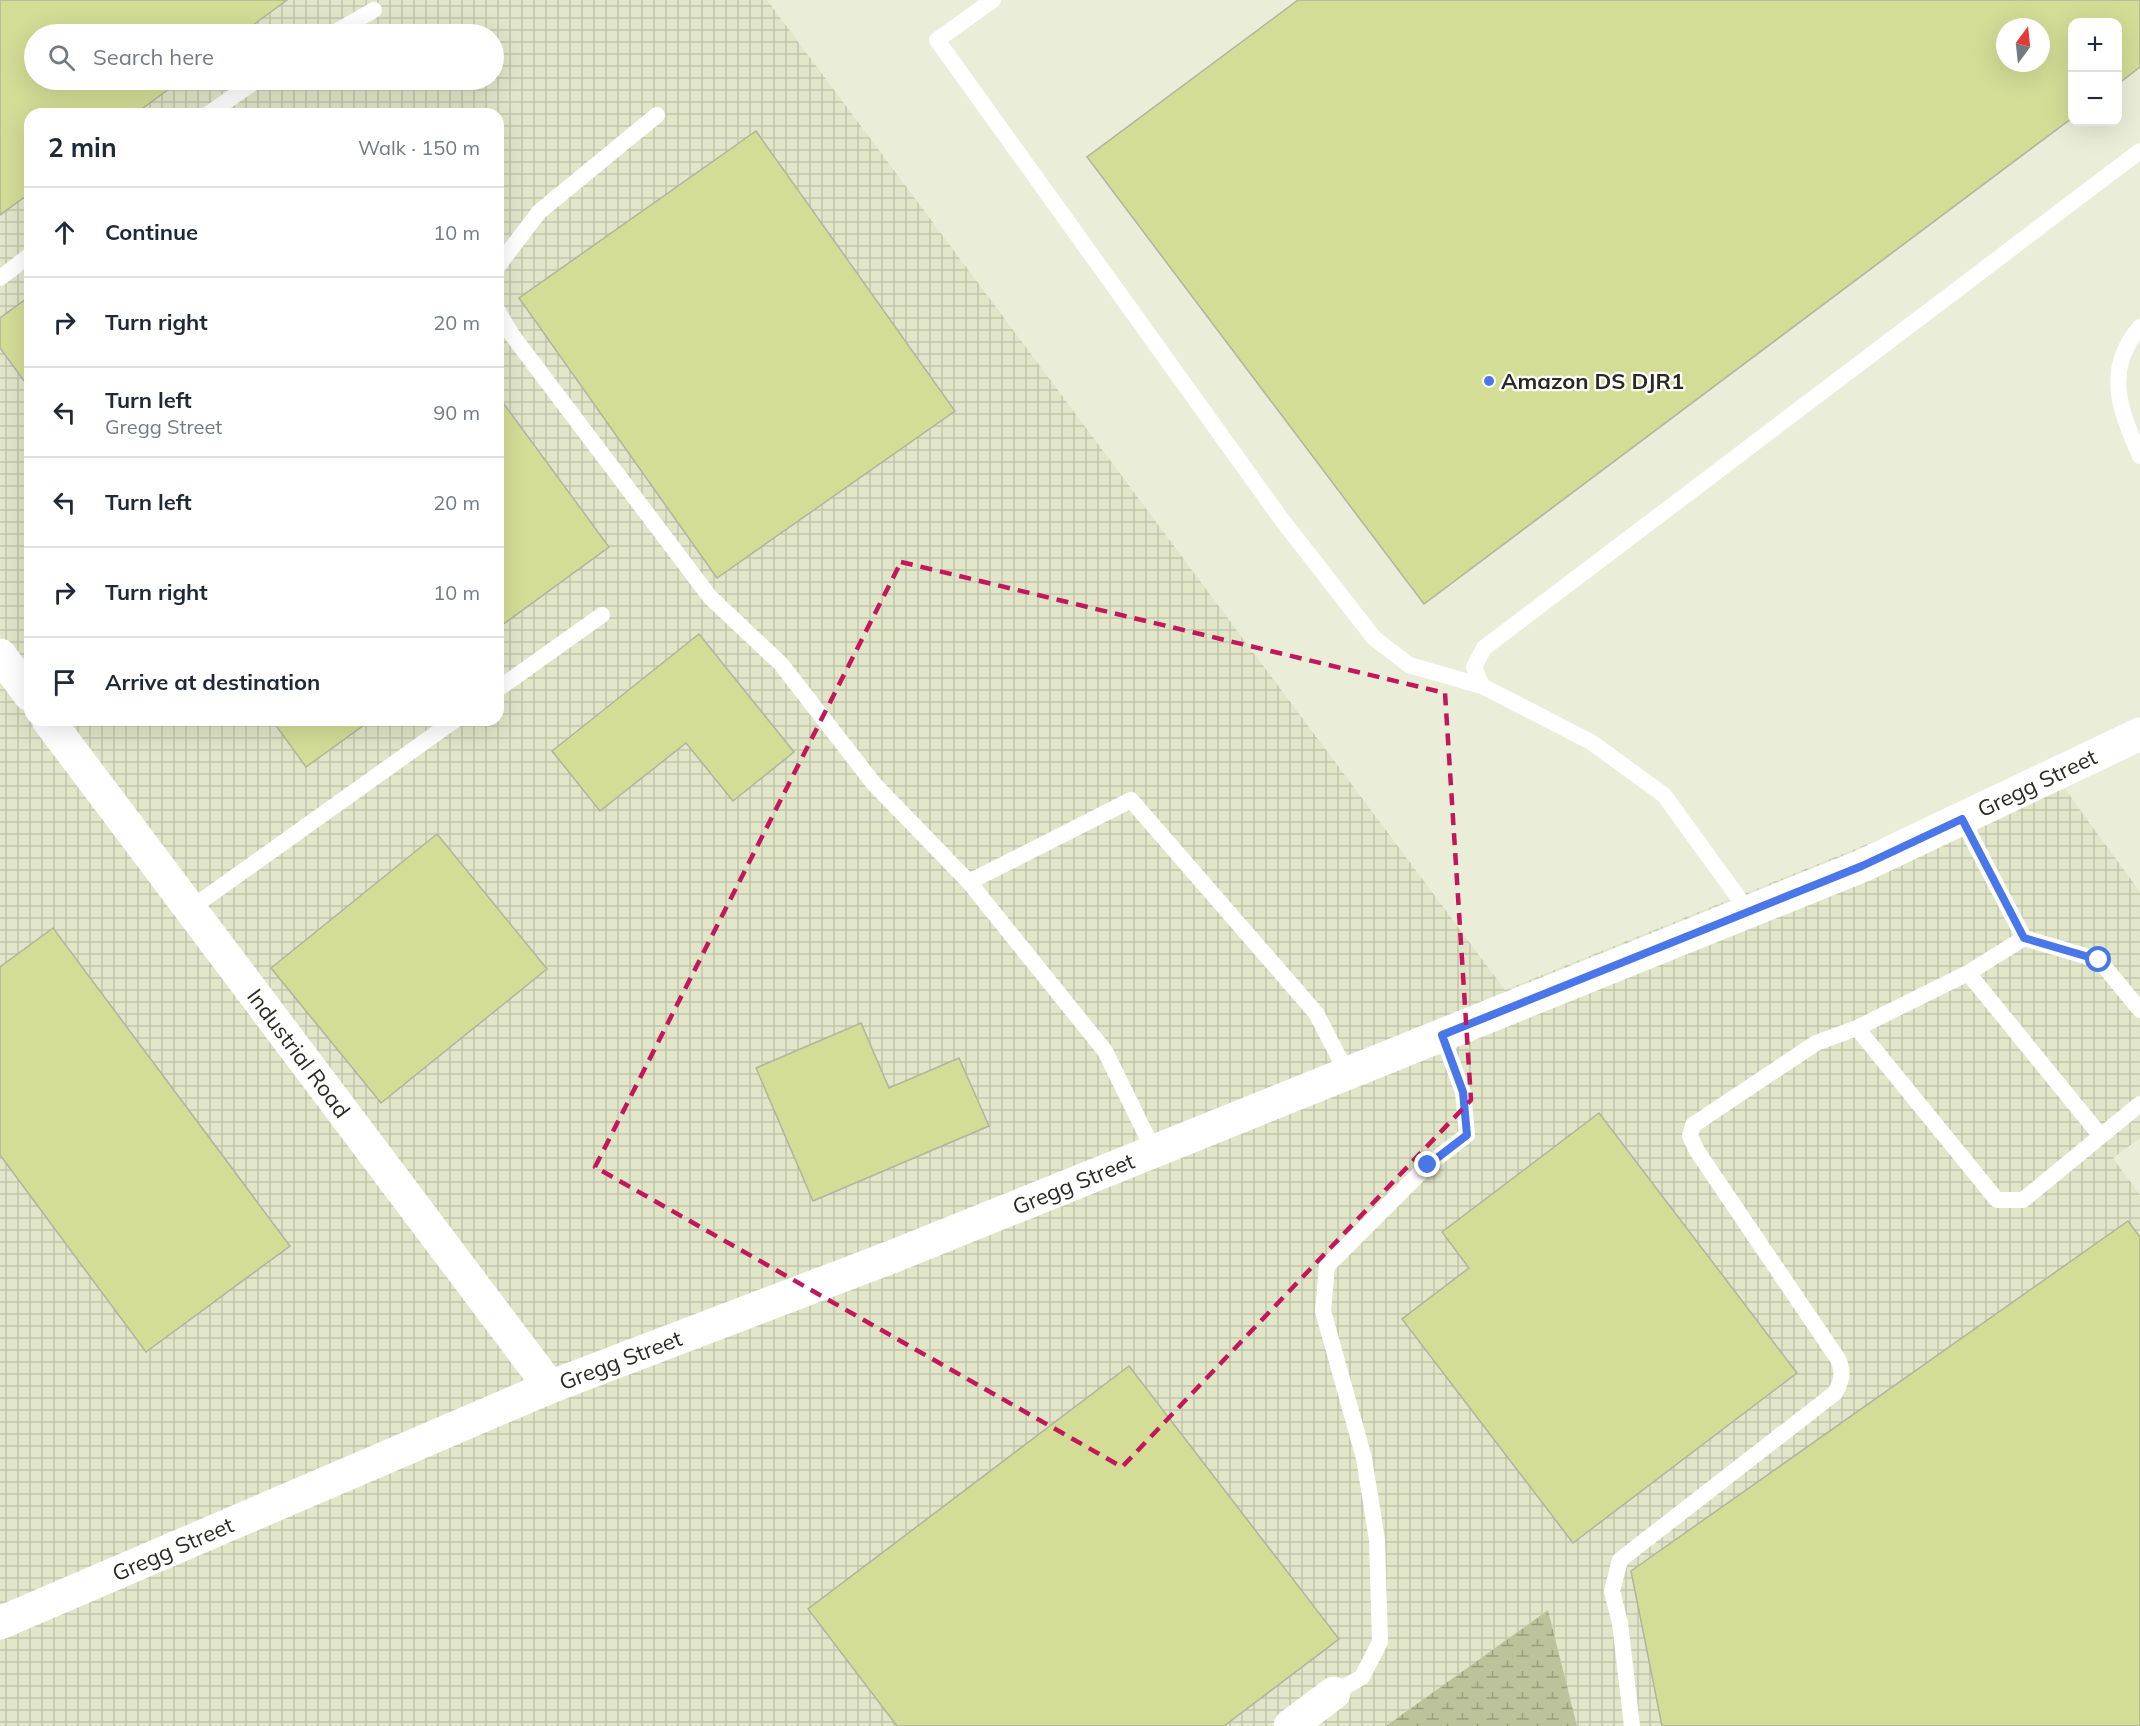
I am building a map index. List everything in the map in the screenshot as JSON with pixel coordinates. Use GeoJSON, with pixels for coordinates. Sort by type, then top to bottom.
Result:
{"type":"FeatureCollection","features":[{"type":"Feature","properties":{"kind":"street"},"geometry":{"type":"LineString","coordinates":[[0,655],[24,687]]}},
{"type":"Feature","properties":{"kind":"street","name":"Industrial Road"},"geometry":{"type":"LineString","coordinates":[[53,726],[550,1387]]}},
{"type":"Feature","properties":{"kind":"street","name":"Gregg Street"},"geometry":{"type":"LineString","coordinates":[[0,1623],[550,1387],[883,1260],[1862,866],[2140,735]]}},
{"type":"Feature","properties":{"kind":"street"},"geometry":{"type":"LineString","coordinates":[[1290,1726],[1334,1692]]}},
{"type":"Feature","properties":{"kind":"lane"},"geometry":{"type":"LineString","coordinates":[[993,0],[938,40],[1282,520],[1374,638],[1409,665],[1482,686],[1591,742],[1664,795],[1748,910]]}},
{"type":"Feature","properties":{"kind":"lane"},"geometry":{"type":"LineString","coordinates":[[350,24],[374,10]]}},
{"type":"Feature","properties":{"kind":"lane"},"geometry":{"type":"LineString","coordinates":[[217,108],[243,90]]}},
{"type":"Feature","properties":{"kind":"lane"},"geometry":{"type":"LineString","coordinates":[[504,258],[538,212],[657,115]]}},
{"type":"Feature","properties":{"kind":"lane"},"geometry":{"type":"LineString","coordinates":[[1482,686],[1474,667],[1484,648],[2140,151]]}},
{"type":"Feature","properties":{"kind":"lane"},"geometry":{"type":"LineString","coordinates":[[0,278],[24,260]]}},
{"type":"Feature","properties":{"kind":"lane"},"geometry":{"type":"LineString","coordinates":[[504,321],[710,597],[781,664],[874,784],[969,882],[1105,1051],[1154,1151]]}},
{"type":"Feature","properties":{"kind":"lane"},"geometry":{"type":"LineString","coordinates":[[2140,327],[2129,340],[2121,358],[2117,390],[2123,417],[2140,456]]}},
{"type":"Feature","properties":{"kind":"lane"},"geometry":{"type":"LineString","coordinates":[[504,685],[602,615]]}},
{"type":"Feature","properties":{"kind":"lane"},"geometry":{"type":"LineString","coordinates":[[190,909],[447,726]]}},
{"type":"Feature","properties":{"kind":"lane"},"geometry":{"type":"LineString","coordinates":[[969,882],[1131,800],[1316,1013],[1347,1073]]}},
{"type":"Feature","properties":{"kind":"lane"},"geometry":{"type":"LineString","coordinates":[[1962,819],[2024,938],[2099,960],[2140,1010]]}},
{"type":"Feature","properties":{"kind":"lane"},"geometry":{"type":"LineString","coordinates":[[1632,1726],[1620,1623],[1612,1591],[1620,1560],[1835,1393],[1841,1381],[1842,1369],[1838,1359],[1697,1151],[1690,1136],[1693,1125],[1816,1043],[1857,1028],[1968,973],[2024,938]]}},
{"type":"Feature","properties":{"kind":"lane"},"geometry":{"type":"LineString","coordinates":[[1968,973],[2100,1135]]}},
{"type":"Feature","properties":{"kind":"lane"},"geometry":{"type":"LineString","coordinates":[[1857,1028],[1997,1200],[2023,1200],[2140,1104]]}},
{"type":"Feature","properties":{"kind":"lane"},"geometry":{"type":"LineString","coordinates":[[1334,1692],[1362,1677],[1380,1642],[1377,1540],[1364,1458],[1323,1311],[1327,1266],[1428,1165],[1467,1135],[1463,1092],[1442,1035]]}},
{"type":"Feature","properties":{"kind":"highlighted area"},"geometry":{"type":"Polygon","coordinates":[[[901,562],[1445,693],[1471,1100],[1122,1467],[595,1167],[901,562]]]}},
{"type":"Feature","properties":{"kind":"shaded area"},"geometry":{"type":"Polygon","coordinates":[[[0,0],[767,0],[1505,990],[2051,770],[2140,892],[2140,1138],[2113,1158],[2140,1195],[2140,1726],[1577,1726],[1548,1610],[1386,1726],[0,1726],[0,0]]]}},
{"type":"Feature","properties":{"kind":"green space"},"geometry":{"type":"Polygon","coordinates":[[[1548,1610],[1577,1726],[1386,1726],[1548,1610]]]}},
{"type":"Feature","properties":{"kind":"building"},"geometry":{"type":"Polygon","coordinates":[[[0,0],[287,0],[255,24],[24,24],[24,90],[167,90],[143,108],[24,108],[24,197],[0,215],[0,0]]]}},
{"type":"Feature","properties":{"kind":"building","name":"Amazon DS DJR1"},"geometry":{"type":"Polygon","coordinates":[[[1298,0],[2140,0],[2140,67],[2122,81],[2122,18],[2068,18],[2068,121],[1424,604],[1087,157],[1298,0]]]}},
{"type":"Feature","properties":{"kind":"building"},"geometry":{"type":"Polygon","coordinates":[[[756,131],[955,411],[717,578],[519,298],[756,131]]]}},
{"type":"Feature","properties":{"kind":"building"},"geometry":{"type":"Polygon","coordinates":[[[24,300],[24,381],[0,348],[0,318],[24,300]]]}},
{"type":"Feature","properties":{"kind":"building"},"geometry":{"type":"Polygon","coordinates":[[[504,404],[609,547],[504,624],[504,404]]]}},
{"type":"Feature","properties":{"kind":"building"},"geometry":{"type":"Polygon","coordinates":[[[699,634],[794,752],[733,801],[686,743],[600,811],[552,751],[699,634]]]}},
{"type":"Feature","properties":{"kind":"building"},"geometry":{"type":"Polygon","coordinates":[[[276,726],[363,726],[306,767],[276,726]]]}},
{"type":"Feature","properties":{"kind":"building"},"geometry":{"type":"Polygon","coordinates":[[[437,834],[547,969],[381,1103],[271,968],[437,834]]]}},
{"type":"Feature","properties":{"kind":"building"},"geometry":{"type":"Polygon","coordinates":[[[53,928],[290,1246],[146,1352],[0,1155],[0,967],[53,928]]]}},
{"type":"Feature","properties":{"kind":"building"},"geometry":{"type":"Polygon","coordinates":[[[861,1023],[889,1088],[959,1058],[989,1126],[813,1201],[756,1068],[861,1023]]]}},
{"type":"Feature","properties":{"kind":"building"},"geometry":{"type":"Polygon","coordinates":[[[1599,1113],[1797,1373],[1573,1543],[1402,1319],[1469,1268],[1442,1232],[1599,1113]]]}},
{"type":"Feature","properties":{"kind":"building"},"geometry":{"type":"Polygon","coordinates":[[[2128,1221],[2140,1237],[2140,1726],[1662,1726],[1631,1571],[2128,1221]]]}},
{"type":"Feature","properties":{"kind":"building"},"geometry":{"type":"Polygon","coordinates":[[[1129,1366],[1339,1639],[1224,1726],[897,1726],[808,1609],[1129,1366]]]}},
{"type":"Feature","properties":{"kind":"place","name":"Amazon DS DJR1"},"geometry":{"type":"Point","coordinates":[1489,381]}},
{"type":"Feature","properties":{"kind":"route"},"geometry":{"type":"LineString","coordinates":[[1428,1165],[1467,1135],[1463,1092],[1442,1035],[1862,866],[1962,819],[1988,873],[2024,938],[2099,960]]}}]}
